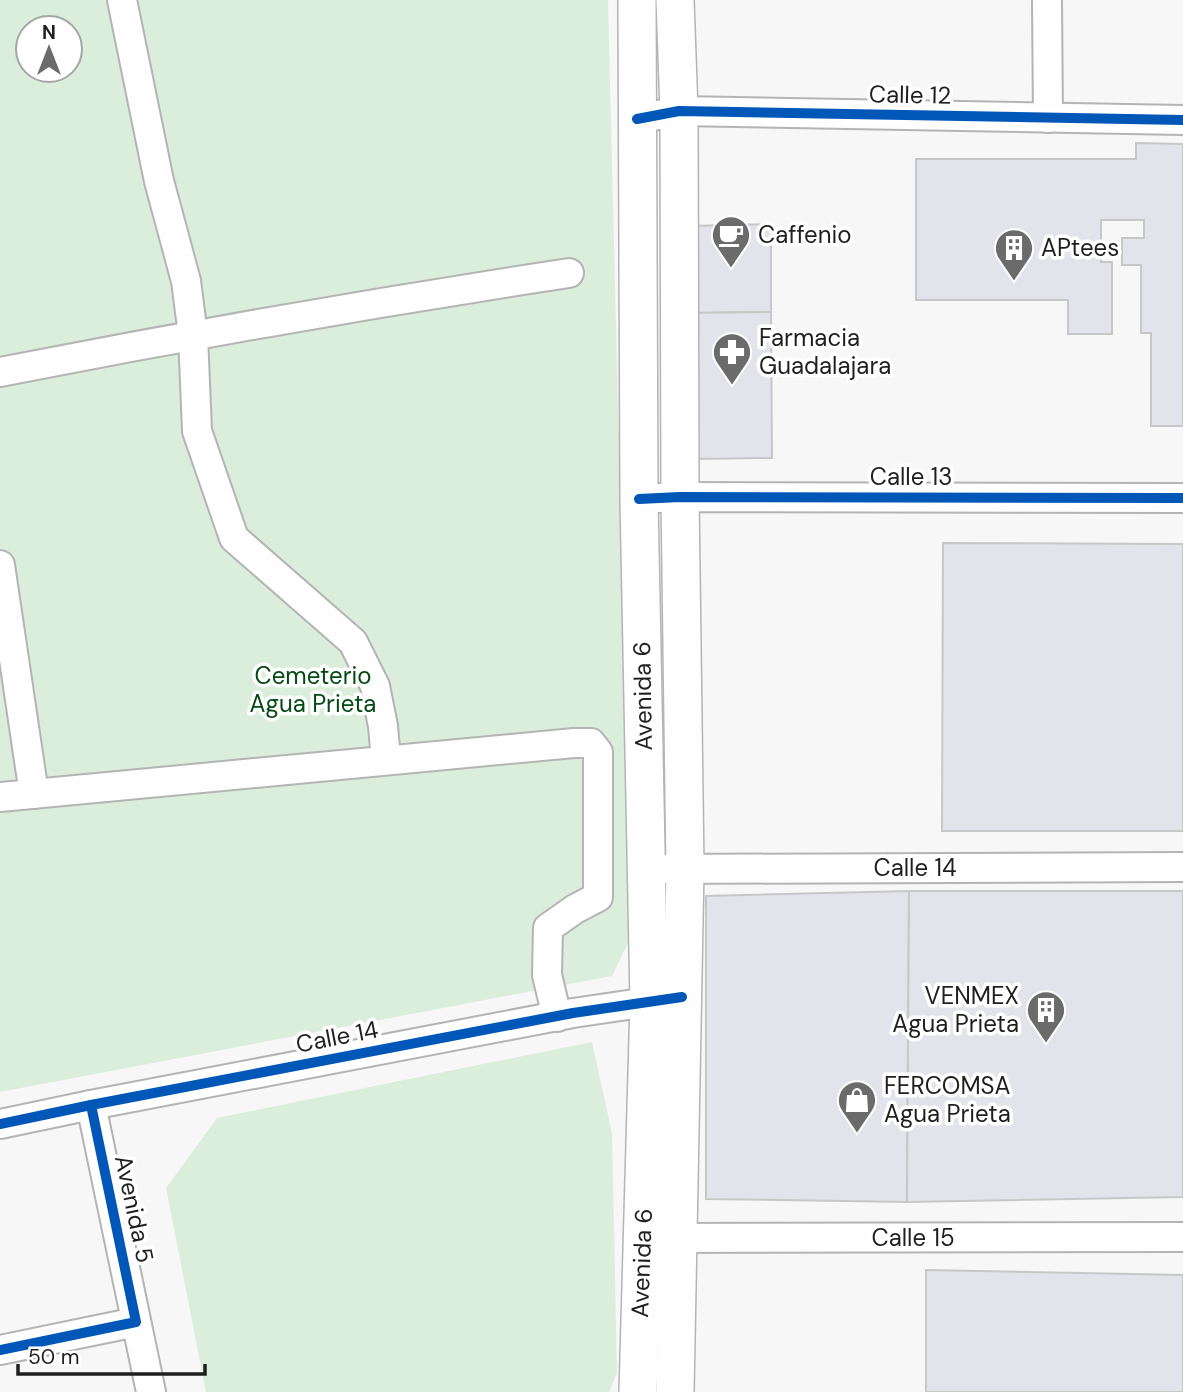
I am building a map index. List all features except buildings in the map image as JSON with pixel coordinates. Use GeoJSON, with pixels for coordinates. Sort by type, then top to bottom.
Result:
{"type":"FeatureCollection","features":[{"type":"Feature","properties":{"kind":"main road","name":"Avenida 6"},"geometry":{"type":"LineString","coordinates":[[637,0],[639,499],[647,870],[666,1000]]}},
{"type":"Feature","properties":{"kind":"main road","name":"Avenida 6"},"geometry":{"type":"LineString","coordinates":[[638,1392],[660,1238],[666,1000],[685,869],[679,111],[675,0]]}},
{"type":"Feature","properties":{"kind":"main road","name":"Avenida 6"},"geometry":{"type":"LineString","coordinates":[[660,1238],[675,1392]]}},
{"type":"Feature","properties":{"kind":"street"},"geometry":{"type":"LineString","coordinates":[[122,0],[159,181],[186,281],[193,335],[197,431],[234,538],[352,642],[374,686],[383,726],[386,760]]}},
{"type":"Feature","properties":{"kind":"street"},"geometry":{"type":"LineString","coordinates":[[1047,0],[1048,118]]}},
{"type":"Feature","properties":{"kind":"street","name":"Calle 12"},"geometry":{"type":"LineString","coordinates":[[638,119],[679,111],[1183,120]]}},
{"type":"Feature","properties":{"kind":"street"},"geometry":{"type":"LineString","coordinates":[[0,372],[193,335],[569,273]]}},
{"type":"Feature","properties":{"kind":"street","name":"Calle 13"},"geometry":{"type":"LineString","coordinates":[[639,499],[1183,498]]}},
{"type":"Feature","properties":{"kind":"street"},"geometry":{"type":"LineString","coordinates":[[0,565],[34,793]]}},
{"type":"Feature","properties":{"kind":"street"},"geometry":{"type":"LineString","coordinates":[[0,797],[574,743],[591,744],[598,752],[598,897],[548,928],[547,975],[556,1017]]}},
{"type":"Feature","properties":{"kind":"street","name":"Calle 14"},"geometry":{"type":"LineString","coordinates":[[647,870],[1183,867]]}},
{"type":"Feature","properties":{"kind":"street","name":"Calle 14"},"geometry":{"type":"LineString","coordinates":[[0,1124],[556,1017],[666,1000]]}},
{"type":"Feature","properties":{"kind":"street","name":"Avenida 5"},"geometry":{"type":"LineString","coordinates":[[91,1105],[151,1392]]}},
{"type":"Feature","properties":{"kind":"street","name":"Calle 15"},"geometry":{"type":"LineString","coordinates":[[660,1238],[1183,1237]]}},
{"type":"Feature","properties":{"kind":"street"},"geometry":{"type":"LineString","coordinates":[[0,1349],[136,1322]]}},
{"type":"Feature","properties":{"kind":"green space","name":"Cemeterio Agua Prieta"},"geometry":{"type":"Polygon","coordinates":[[[0,0],[608,0],[631,937],[612,976],[0,1092],[0,0]]]}},
{"type":"Feature","properties":{"kind":"green space"},"geometry":{"type":"Polygon","coordinates":[[[592,1042],[612,1133],[617,1373],[609,1392],[206,1392],[166,1188],[217,1118],[592,1042]]]}},
{"type":"Feature","properties":{"kind":"cycle path"},"geometry":{"type":"LineString","coordinates":[[637,119],[679,111],[1183,120]]}},
{"type":"Feature","properties":{"kind":"cycle path"},"geometry":{"type":"LineString","coordinates":[[639,499],[1183,498]]}},
{"type":"Feature","properties":{"kind":"cycle path"},"geometry":{"type":"LineString","coordinates":[[0,1124],[573,1013],[682,997]]}},
{"type":"Feature","properties":{"kind":"cycle path"},"geometry":{"type":"LineString","coordinates":[[0,1350],[136,1322],[91,1105]]}},
{"type":"Feature","properties":{"kind":"place","name":"Caffenio"},"geometry":{"type":"Point","coordinates":[731,269]}},
{"type":"Feature","properties":{"kind":"place","name":"APtees"},"geometry":{"type":"Point","coordinates":[1014,282]}},
{"type":"Feature","properties":{"kind":"place","name":"Farmacia Guadalajara"},"geometry":{"type":"Point","coordinates":[732,386]}},
{"type":"Feature","properties":{"kind":"place","name":"VENMEX Agua Prieta"},"geometry":{"type":"Point","coordinates":[1046,1044]}},
{"type":"Feature","properties":{"kind":"place","name":"FERCOMSA Agua Prieta"},"geometry":{"type":"Point","coordinates":[857,1134]}}]}
